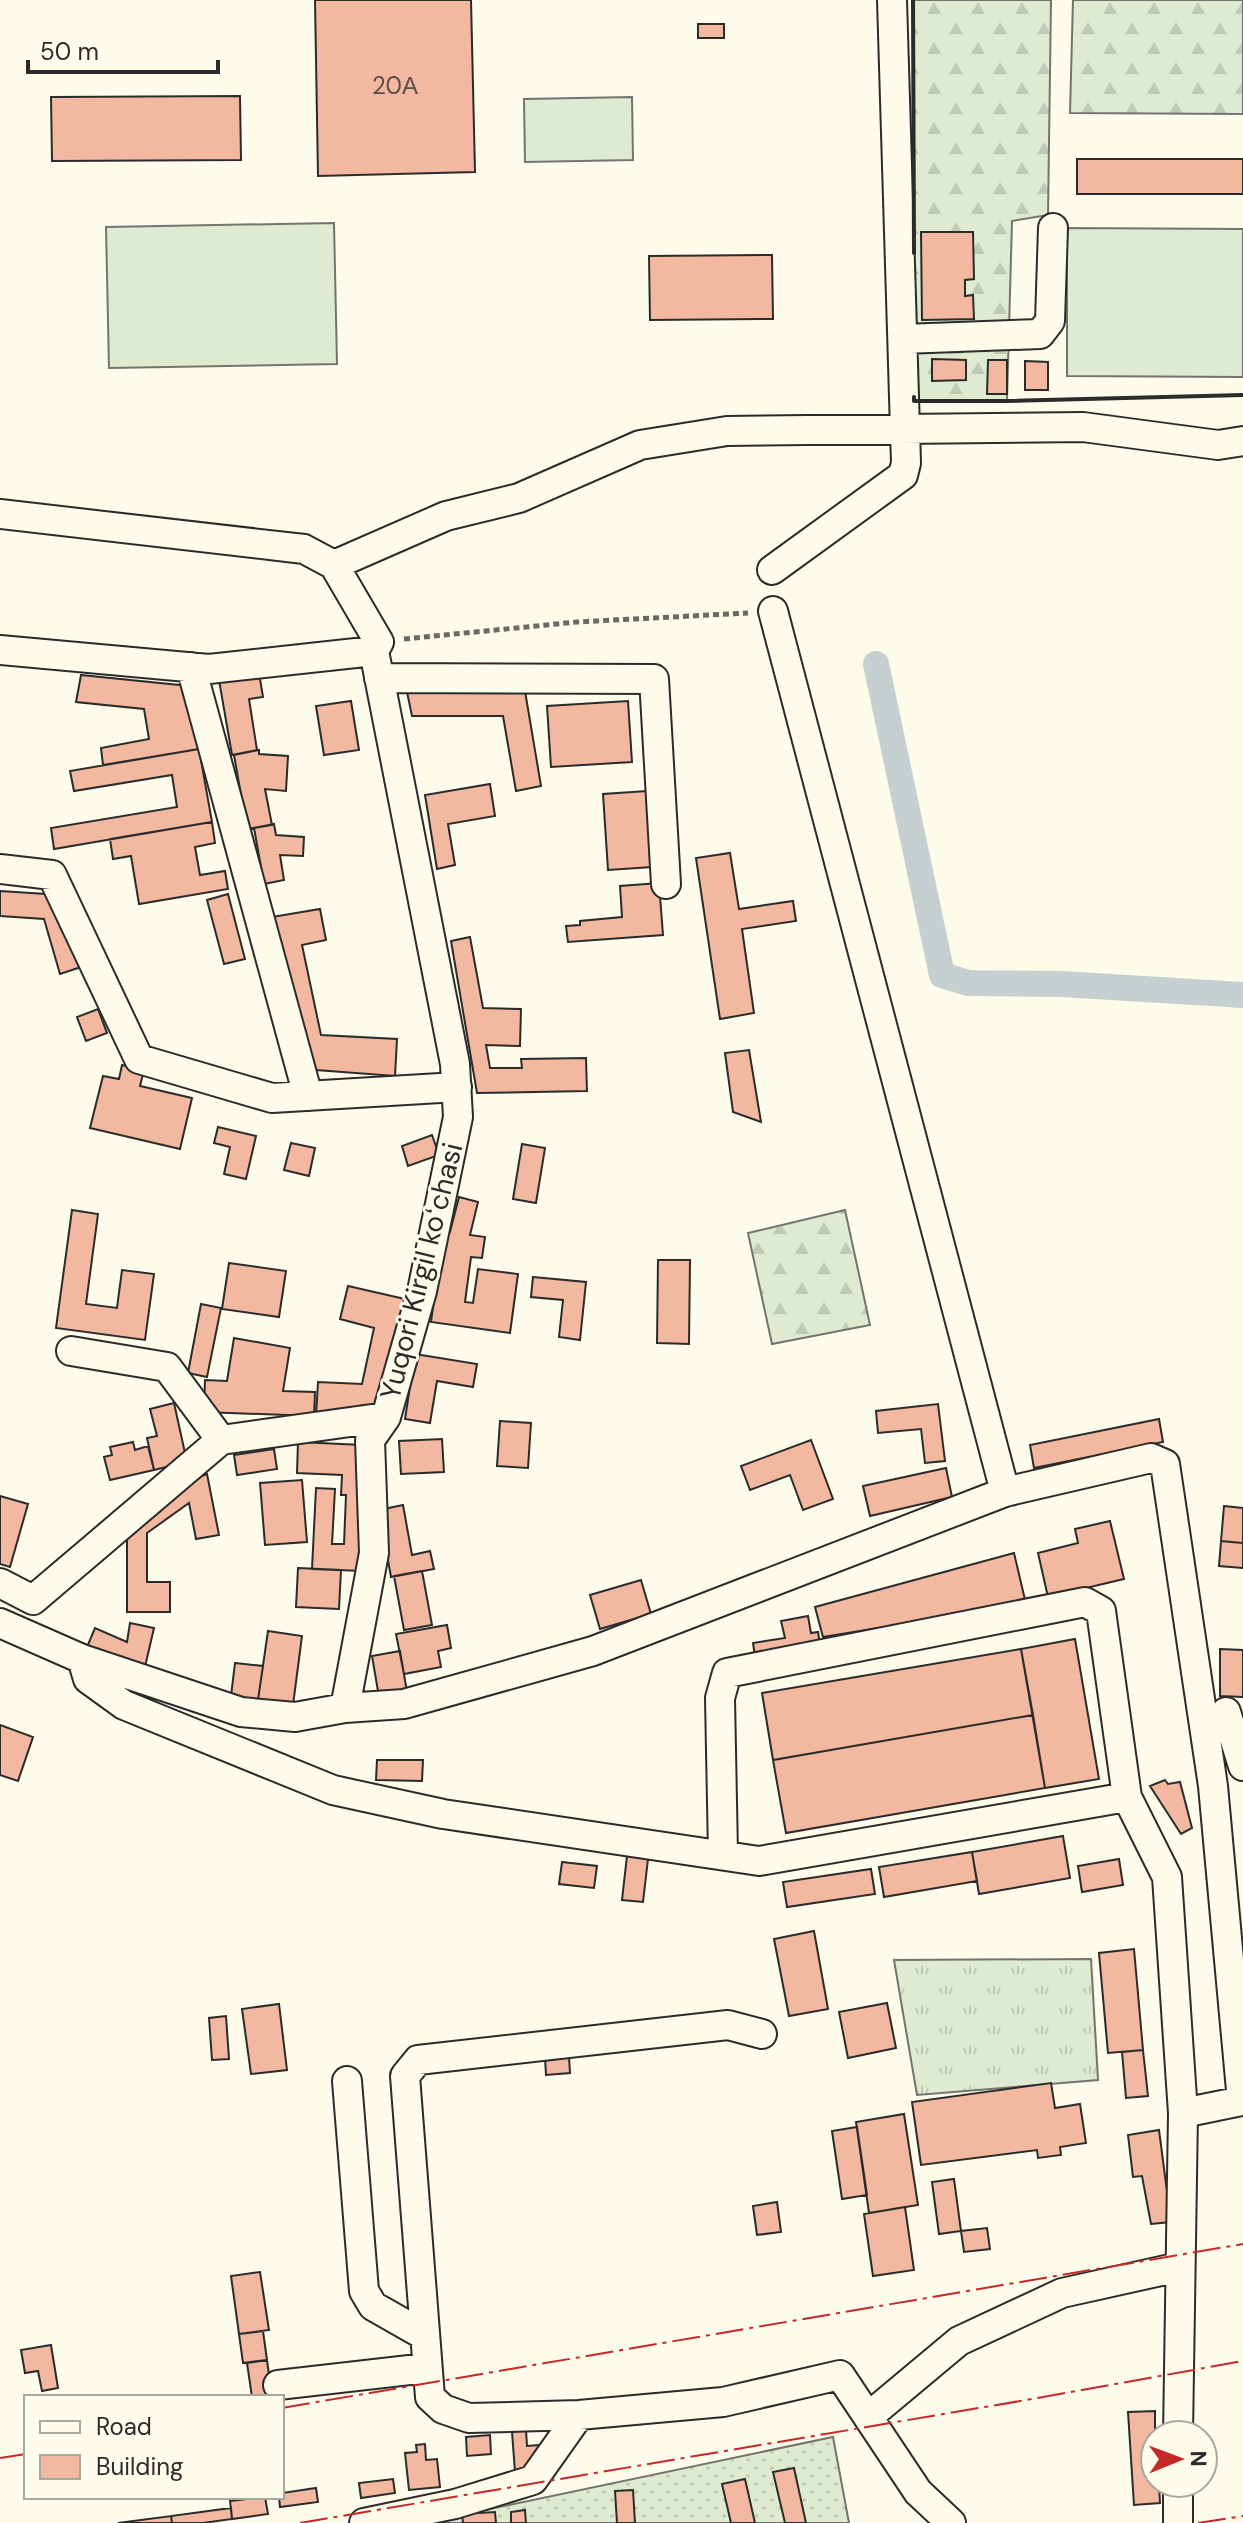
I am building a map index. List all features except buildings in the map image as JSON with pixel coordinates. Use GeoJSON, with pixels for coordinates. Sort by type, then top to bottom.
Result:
{"type":"FeatureCollection","features":[{"type":"Feature","properties":{"kind":"street"},"geometry":{"type":"LineString","coordinates":[[772,570],[903,475],[906,463],[892,0]]}},
{"type":"Feature","properties":{"kind":"street"},"geometry":{"type":"LineString","coordinates":[[903,339],[1040,334],[1050,321],[1053,228]]}},
{"type":"Feature","properties":{"kind":"street"},"geometry":{"type":"LineString","coordinates":[[0,514],[304,549],[334,565],[446,516],[519,498],[640,445],[727,431],[1083,427],[1218,445],[1243,441]]}},
{"type":"Feature","properties":{"kind":"street","name":"Yuqori Kirgil koʻchasi"},"geometry":{"type":"LineString","coordinates":[[334,565],[377,657],[455,1064],[458,1117],[422,1291],[386,1417],[370,1440],[374,1553],[345,1708]]}},
{"type":"Feature","properties":{"kind":"street"},"geometry":{"type":"LineString","coordinates":[[773,611],[1005,1492]]}},
{"type":"Feature","properties":{"kind":"street"},"geometry":{"type":"LineString","coordinates":[[0,650],[209,669],[377,657],[654,679],[666,884]]}},
{"type":"Feature","properties":{"kind":"street"},"geometry":{"type":"LineString","coordinates":[[191,667],[308,1096]]}},
{"type":"Feature","properties":{"kind":"street"},"geometry":{"type":"LineString","coordinates":[[0,869],[52,875],[139,1059],[272,1098],[457,1087]]}},
{"type":"Feature","properties":{"kind":"street"},"geometry":{"type":"LineString","coordinates":[[71,1351],[167,1367],[221,1440]]}},
{"type":"Feature","properties":{"kind":"street"},"geometry":{"type":"LineString","coordinates":[[0,1583],[33,1600],[221,1440],[386,1417]]}},
{"type":"Feature","properties":{"kind":"street"},"geometry":{"type":"LineString","coordinates":[[0,1623],[82,1659],[241,1712],[295,1717],[345,1708],[404,1704],[593,1651],[1005,1492],[1151,1458],[1165,1464],[1223,1712],[1243,1766]]}},
{"type":"Feature","properties":{"kind":"street"},"geometry":{"type":"LineString","coordinates":[[723,1854],[720,1698],[727,1673],[1085,1602],[1101,1611],[1127,1797],[1167,1877],[1183,2113],[1178,2419]]}},
{"type":"Feature","properties":{"kind":"street"},"geometry":{"type":"LineString","coordinates":[[82,1659],[88,1679],[124,1705],[333,1790],[443,1814],[759,1861],[1127,1797]]}},
{"type":"Feature","properties":{"kind":"street"},"geometry":{"type":"LineString","coordinates":[[1183,2113],[1243,2097],[1213,1786],[1223,1712]]}},
{"type":"Feature","properties":{"kind":"street"},"geometry":{"type":"LineString","coordinates":[[762,2034],[728,2025],[418,2060],[405,2076],[430,2397],[443,2409],[469,2418],[579,2415],[723,2402],[840,2375],[918,2492],[951,2523]]}},
{"type":"Feature","properties":{"kind":"street"},"geometry":{"type":"LineString","coordinates":[[347,2081],[364,2291],[373,2306],[424,2335]]}},
{"type":"Feature","properties":{"kind":"street"},"geometry":{"type":"LineString","coordinates":[[868,2417],[959,2341],[1062,2293],[1179,2267]]}},
{"type":"Feature","properties":{"kind":"street"},"geometry":{"type":"LineString","coordinates":[[278,2385],[427,2368]]}},
{"type":"Feature","properties":{"kind":"street"},"geometry":{"type":"LineString","coordinates":[[364,2523],[455,2504],[533,2480],[579,2415]]}},
{"type":"Feature","properties":{"kind":"street"},"geometry":{"type":"LineString","coordinates":[[1178,2499],[1178,2523]]}},
{"type":"Feature","properties":{"kind":"path"},"geometry":{"type":"LineString","coordinates":[[377,657],[577,622],[773,611]]}},
{"type":"Feature","properties":{"kind":"green space"},"geometry":{"type":"Polygon","coordinates":[[[913,0],[1051,0],[1048,215],[1012,221],[1007,401],[914,401],[913,0]]]}},
{"type":"Feature","properties":{"kind":"green space"},"geometry":{"type":"Polygon","coordinates":[[[1073,0],[1243,0],[1243,114],[1070,113],[1073,0]]]}},
{"type":"Feature","properties":{"kind":"green space"},"geometry":{"type":"Polygon","coordinates":[[[632,97],[633,160],[525,162],[524,99],[632,97]]]}},
{"type":"Feature","properties":{"kind":"green space"},"geometry":{"type":"Polygon","coordinates":[[[334,223],[337,364],[109,368],[106,227],[334,223]]]}},
{"type":"Feature","properties":{"kind":"green space"},"geometry":{"type":"Polygon","coordinates":[[[1067,228],[1243,229],[1243,377],[1067,376],[1067,228]]]}},
{"type":"Feature","properties":{"kind":"green space"},"geometry":{"type":"Polygon","coordinates":[[[845,1210],[870,1325],[772,1344],[748,1233],[845,1210]]]}},
{"type":"Feature","properties":{"kind":"green space"},"geometry":{"type":"Polygon","coordinates":[[[1091,1959],[1098,2080],[917,2095],[894,1960],[1091,1959]]]}},
{"type":"Feature","properties":{"kind":"green space"},"geometry":{"type":"Polygon","coordinates":[[[833,2437],[849,2523],[423,2523],[833,2437]]]}},
{"type":"Feature","properties":{"kind":"waterway"},"geometry":{"type":"LineString","coordinates":[[876,664],[942,975],[968,983],[1062,984],[1243,995]]}},
{"type":"Feature","properties":{"kind":"wall"},"geometry":{"type":"LineString","coordinates":[[913,0],[914,253]]}},
{"type":"Feature","properties":{"kind":"wall"},"geometry":{"type":"LineString","coordinates":[[914,397],[914,401],[1007,401],[1243,395]]}},
{"type":"Feature","properties":{"kind":"power"},"geometry":{"type":"LineString","coordinates":[[284,2408],[1243,2244]]}},
{"type":"Feature","properties":{"kind":"power"},"geometry":{"type":"LineString","coordinates":[[300,2523],[1243,2361]]}},
{"type":"Feature","properties":{"kind":"power"},"geometry":{"type":"LineString","coordinates":[[0,2458],[24,2454]]}},
{"type":"Feature","properties":{"kind":"power"},"geometry":{"type":"LineString","coordinates":[[1198,2523],[1243,2516]]}}]}
